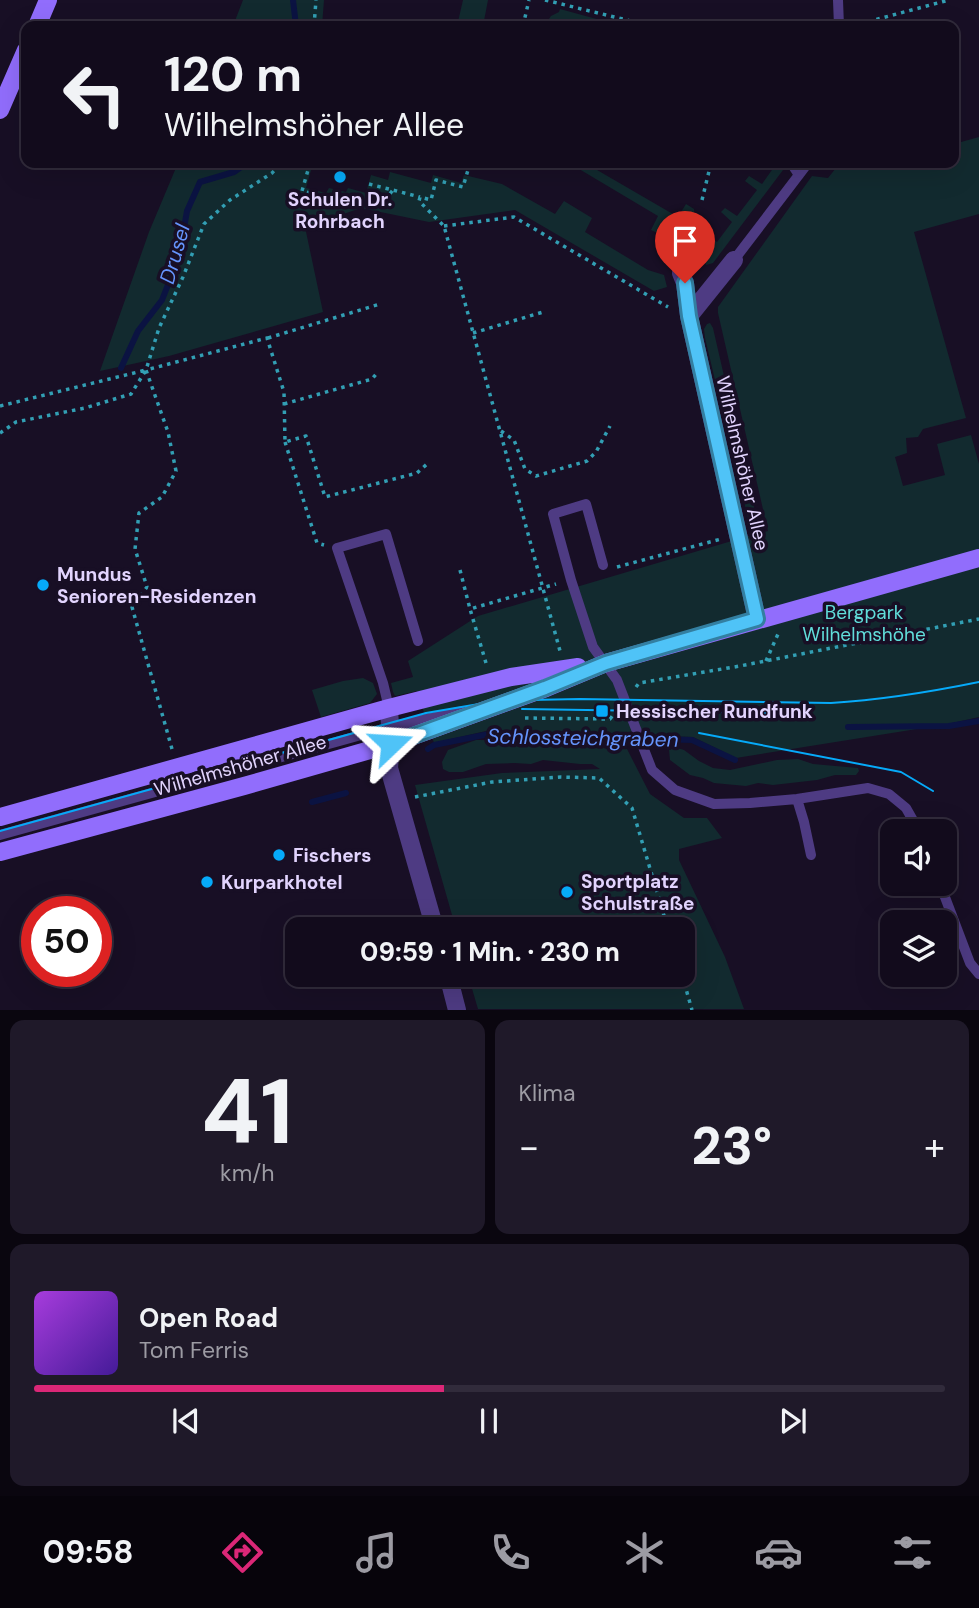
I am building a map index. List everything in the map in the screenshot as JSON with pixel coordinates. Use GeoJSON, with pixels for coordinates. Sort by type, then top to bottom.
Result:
{"type":"FeatureCollection","features":[{"type":"Feature","properties":{"kind":"main road"},"geometry":{"type":"LineString","coordinates":[[39,21],[48,0]]}},
{"type":"Feature","properties":{"kind":"main road"},"geometry":{"type":"LineString","coordinates":[[0,110],[21,62]]}},
{"type":"Feature","properties":{"kind":"main road","name":"Wilhelmshöher Allee"},"geometry":{"type":"LineString","coordinates":[[0,852],[244,786],[390,735],[495,706],[606,663],[979,558]]}},
{"type":"Feature","properties":{"kind":"main road","name":"Wilhelmshöher Allee"},"geometry":{"type":"LineString","coordinates":[[0,817],[389,708],[511,677],[606,663]]}},
{"type":"Feature","properties":{"kind":"street"},"geometry":{"type":"LineString","coordinates":[[689,316],[734,260]]}},
{"type":"Feature","properties":{"kind":"street","name":"Wilhelmshöher Allee"},"geometry":{"type":"LineString","coordinates":[[681,273],[757,619]]}},
{"type":"Feature","properties":{"kind":"street"},"geometry":{"type":"LineString","coordinates":[[389,708],[389,768],[432,917]]}},
{"type":"Feature","properties":{"kind":"street"},"geometry":{"type":"LineString","coordinates":[[451,987],[457,1010]]}},
{"type":"Feature","properties":{"kind":"lane"},"geometry":{"type":"LineString","coordinates":[[838,0],[839,21]]}},
{"type":"Feature","properties":{"kind":"lane"},"geometry":{"type":"LineString","coordinates":[[794,168],[799,175]]}},
{"type":"Feature","properties":{"kind":"lane"},"geometry":{"type":"LineString","coordinates":[[734,260],[804,168]]}},
{"type":"Feature","properties":{"kind":"lane"},"geometry":{"type":"LineString","coordinates":[[603,565],[586,505],[553,514],[593,647],[617,680],[652,770],[675,790],[714,804],[797,799],[868,788],[889,794],[906,808],[912,819]]}},
{"type":"Feature","properties":{"kind":"lane"},"geometry":{"type":"LineString","coordinates":[[389,708],[337,548],[386,534],[418,641]]}},
{"type":"Feature","properties":{"kind":"lane"},"geometry":{"type":"LineString","coordinates":[[0,835],[390,735]]}},
{"type":"Feature","properties":{"kind":"lane"},"geometry":{"type":"LineString","coordinates":[[797,799],[811,855]]}},
{"type":"Feature","properties":{"kind":"lane"},"geometry":{"type":"LineString","coordinates":[[944,896],[970,964],[979,974]]}},
{"type":"Feature","properties":{"kind":"path"},"geometry":{"type":"LineString","coordinates":[[314,21],[316,0]]}},
{"type":"Feature","properties":{"kind":"path"},"geometry":{"type":"LineString","coordinates":[[526,21],[529,0]]}},
{"type":"Feature","properties":{"kind":"path"},"geometry":{"type":"LineString","coordinates":[[545,0],[631,21]]}},
{"type":"Feature","properties":{"kind":"path"},"geometry":{"type":"LineString","coordinates":[[870,21],[949,0]]}},
{"type":"Feature","properties":{"kind":"path"},"geometry":{"type":"LineString","coordinates":[[0,433],[16,422],[85,408],[131,394],[146,370],[159,328],[204,224],[230,200],[277,168]]}},
{"type":"Feature","properties":{"kind":"path"},"geometry":{"type":"LineString","coordinates":[[309,168],[302,191],[326,197],[388,195],[393,190]]}},
{"type":"Feature","properties":{"kind":"path"},"geometry":{"type":"LineString","coordinates":[[369,184],[431,200],[434,180],[463,187],[469,168]]}},
{"type":"Feature","properties":{"kind":"path"},"geometry":{"type":"LineString","coordinates":[[702,200],[710,168]]}},
{"type":"Feature","properties":{"kind":"path"},"geometry":{"type":"LineString","coordinates":[[420,197],[419,201],[444,226],[562,656]]}},
{"type":"Feature","properties":{"kind":"path"},"geometry":{"type":"LineString","coordinates":[[444,226],[514,217],[677,312],[689,316]]}},
{"type":"Feature","properties":{"kind":"path"},"geometry":{"type":"LineString","coordinates":[[0,405],[267,338],[380,304]]}},
{"type":"Feature","properties":{"kind":"path"},"geometry":{"type":"LineString","coordinates":[[473,333],[543,312]]}},
{"type":"Feature","properties":{"kind":"path"},"geometry":{"type":"LineString","coordinates":[[267,338],[284,392],[285,442],[317,543],[337,548]]}},
{"type":"Feature","properties":{"kind":"path"},"geometry":{"type":"LineString","coordinates":[[146,370],[168,432],[176,471],[162,497],[139,513],[135,549],[146,587],[132,607],[177,767]]}},
{"type":"Feature","properties":{"kind":"path"},"geometry":{"type":"LineString","coordinates":[[284,404],[372,379],[377,373]]}},
{"type":"Feature","properties":{"kind":"path"},"geometry":{"type":"LineString","coordinates":[[500,430],[514,440],[525,469],[536,476],[587,461],[596,452],[610,426]]}},
{"type":"Feature","properties":{"kind":"path"},"geometry":{"type":"LineString","coordinates":[[285,442],[306,436],[325,498],[417,473],[428,464]]}},
{"type":"Feature","properties":{"kind":"path"},"geometry":{"type":"LineString","coordinates":[[460,570],[470,609]]}},
{"type":"Feature","properties":{"kind":"path"},"geometry":{"type":"LineString","coordinates":[[521,718],[610,719],[639,683],[979,619]]}},
{"type":"Feature","properties":{"kind":"path"},"geometry":{"type":"LineString","coordinates":[[766,661],[781,627]]}},
{"type":"Feature","properties":{"kind":"path"},"geometry":{"type":"LineString","coordinates":[[399,801],[492,782],[561,777],[598,778],[632,808],[664,917]]}},
{"type":"Feature","properties":{"kind":"path"},"geometry":{"type":"LineString","coordinates":[[685,987],[692,1010]]}},
{"type":"Feature","properties":{"kind":"green space"},"geometry":{"type":"Polygon","coordinates":[[[243,0],[324,0],[322,21],[235,21],[243,0]]]}},
{"type":"Feature","properties":{"kind":"green space"},"geometry":{"type":"Polygon","coordinates":[[[463,0],[488,0],[484,21],[458,21],[463,0]]]}},
{"type":"Feature","properties":{"kind":"green space"},"geometry":{"type":"Polygon","coordinates":[[[560,9],[604,21],[550,21],[551,16],[560,9]]]}},
{"type":"Feature","properties":{"kind":"green space","name":"Bergpark Wilhelmshöhe"},"geometry":{"type":"Polygon","coordinates":[[[979,137],[979,214],[914,232],[966,418],[923,429],[918,437],[906,438],[907,453],[895,457],[903,486],[945,475],[937,444],[971,435],[979,464],[979,717],[736,758],[693,737],[486,731],[434,743],[417,691],[395,696],[393,692],[391,683],[413,677],[408,661],[478,616],[752,535],[705,338],[704,329],[710,323],[760,533],[768,531],[718,307],[812,176],[828,178],[836,168],[959,168],[959,143],[979,137]]]}},
{"type":"Feature","properties":{"kind":"green space"},"geometry":{"type":"Polygon","coordinates":[[[176,168],[312,168],[306,188],[326,193],[329,188],[346,192],[348,188],[366,193],[371,175],[388,180],[390,172],[431,183],[433,175],[461,183],[464,175],[502,184],[555,214],[564,201],[592,218],[585,232],[648,270],[664,275],[667,287],[654,291],[515,210],[429,222],[361,208],[305,227],[323,312],[169,356],[100,371],[149,232],[176,168]]]}},
{"type":"Feature","properties":{"kind":"green space"},"geometry":{"type":"Polygon","coordinates":[[[577,168],[594,168],[678,217],[686,204],[694,209],[694,214],[681,231],[672,235],[651,230],[658,216],[577,168]]]}},
{"type":"Feature","properties":{"kind":"green space"},"geometry":{"type":"Polygon","coordinates":[[[773,168],[784,168],[713,263],[706,265],[700,240],[705,233],[717,242],[732,222],[721,212],[725,208],[737,216],[757,190],[745,181],[749,176],[762,184],[773,168]]]}},
{"type":"Feature","properties":{"kind":"green space"},"geometry":{"type":"Polygon","coordinates":[[[363,678],[373,683],[377,694],[370,703],[321,717],[312,690],[363,678]]]}},
{"type":"Feature","properties":{"kind":"green space","name":"Sportplatz Schulstraße"},"geometry":{"type":"Polygon","coordinates":[[[476,740],[610,743],[627,749],[650,794],[684,818],[707,818],[722,838],[679,849],[679,860],[725,957],[744,1009],[478,1009],[472,987],[695,987],[695,917],[453,917],[415,785],[502,773],[600,769],[592,764],[543,760],[531,764],[486,764],[463,772],[449,772],[443,769],[442,762],[448,750],[476,740]]]}},
{"type":"Feature","properties":{"kind":"green space"},"geometry":{"type":"Polygon","coordinates":[[[674,747],[713,768],[730,770],[777,760],[798,759],[813,764],[858,768],[859,771],[856,775],[835,775],[773,785],[714,783],[690,775],[670,760],[669,750],[674,747]]]}},
{"type":"Feature","properties":{"kind":"waterway","name":"Drusel"},"geometry":{"type":"LineString","coordinates":[[293,0],[295,21]]}},
{"type":"Feature","properties":{"kind":"waterway","name":"Drusel"},"geometry":{"type":"LineString","coordinates":[[121,368],[138,331],[162,300],[179,257],[187,211],[200,182],[240,168]]}},
{"type":"Feature","properties":{"kind":"waterway","name":"Schlossteichgraben"},"geometry":{"type":"LineString","coordinates":[[848,727],[949,726],[979,721]]}},
{"type":"Feature","properties":{"kind":"waterway","name":"Schlossteichgraben"},"geometry":{"type":"LineString","coordinates":[[428,749],[434,745],[489,734],[692,740],[735,760]]}},
{"type":"Feature","properties":{"kind":"waterway"},"geometry":{"type":"LineString","coordinates":[[312,802],[346,793]]}},
{"type":"Feature","properties":{"kind":"tram line"},"geometry":{"type":"LineString","coordinates":[[0,831],[426,713],[479,704],[580,699],[831,703],[905,695],[979,682]]}},
{"type":"Feature","properties":{"kind":"tram line"},"geometry":{"type":"LineString","coordinates":[[522,709],[777,713]]}},
{"type":"Feature","properties":{"kind":"tram line"},"geometry":{"type":"LineString","coordinates":[[699,733],[901,772],[933,791]]}},
{"type":"Feature","properties":{"kind":"place","name":"Schulen Dr. Rohrbach"},"geometry":{"type":"Point","coordinates":[340,177]}},
{"type":"Feature","properties":{"kind":"place","name":"Mundus Senioren-Residenzen"},"geometry":{"type":"Point","coordinates":[43,585]}},
{"type":"Feature","properties":{"kind":"place","name":"Hessischer Rundfunk"},"geometry":{"type":"Point","coordinates":[602,711]}},
{"type":"Feature","properties":{"kind":"place","name":"Fischers"},"geometry":{"type":"Point","coordinates":[279,855]}},
{"type":"Feature","properties":{"kind":"place","name":"Kurparkhotel"},"geometry":{"type":"Point","coordinates":[207,882]}},
{"type":"Feature","properties":{"kind":"place","name":"Sportplatz Schulstraße"},"geometry":{"type":"Point","coordinates":[567,892]}},
{"type":"Feature","properties":{"kind":"route"},"geometry":{"type":"LineString","coordinates":[[391,744],[606,663],[757,619],[689,316],[685,283]]}}]}
